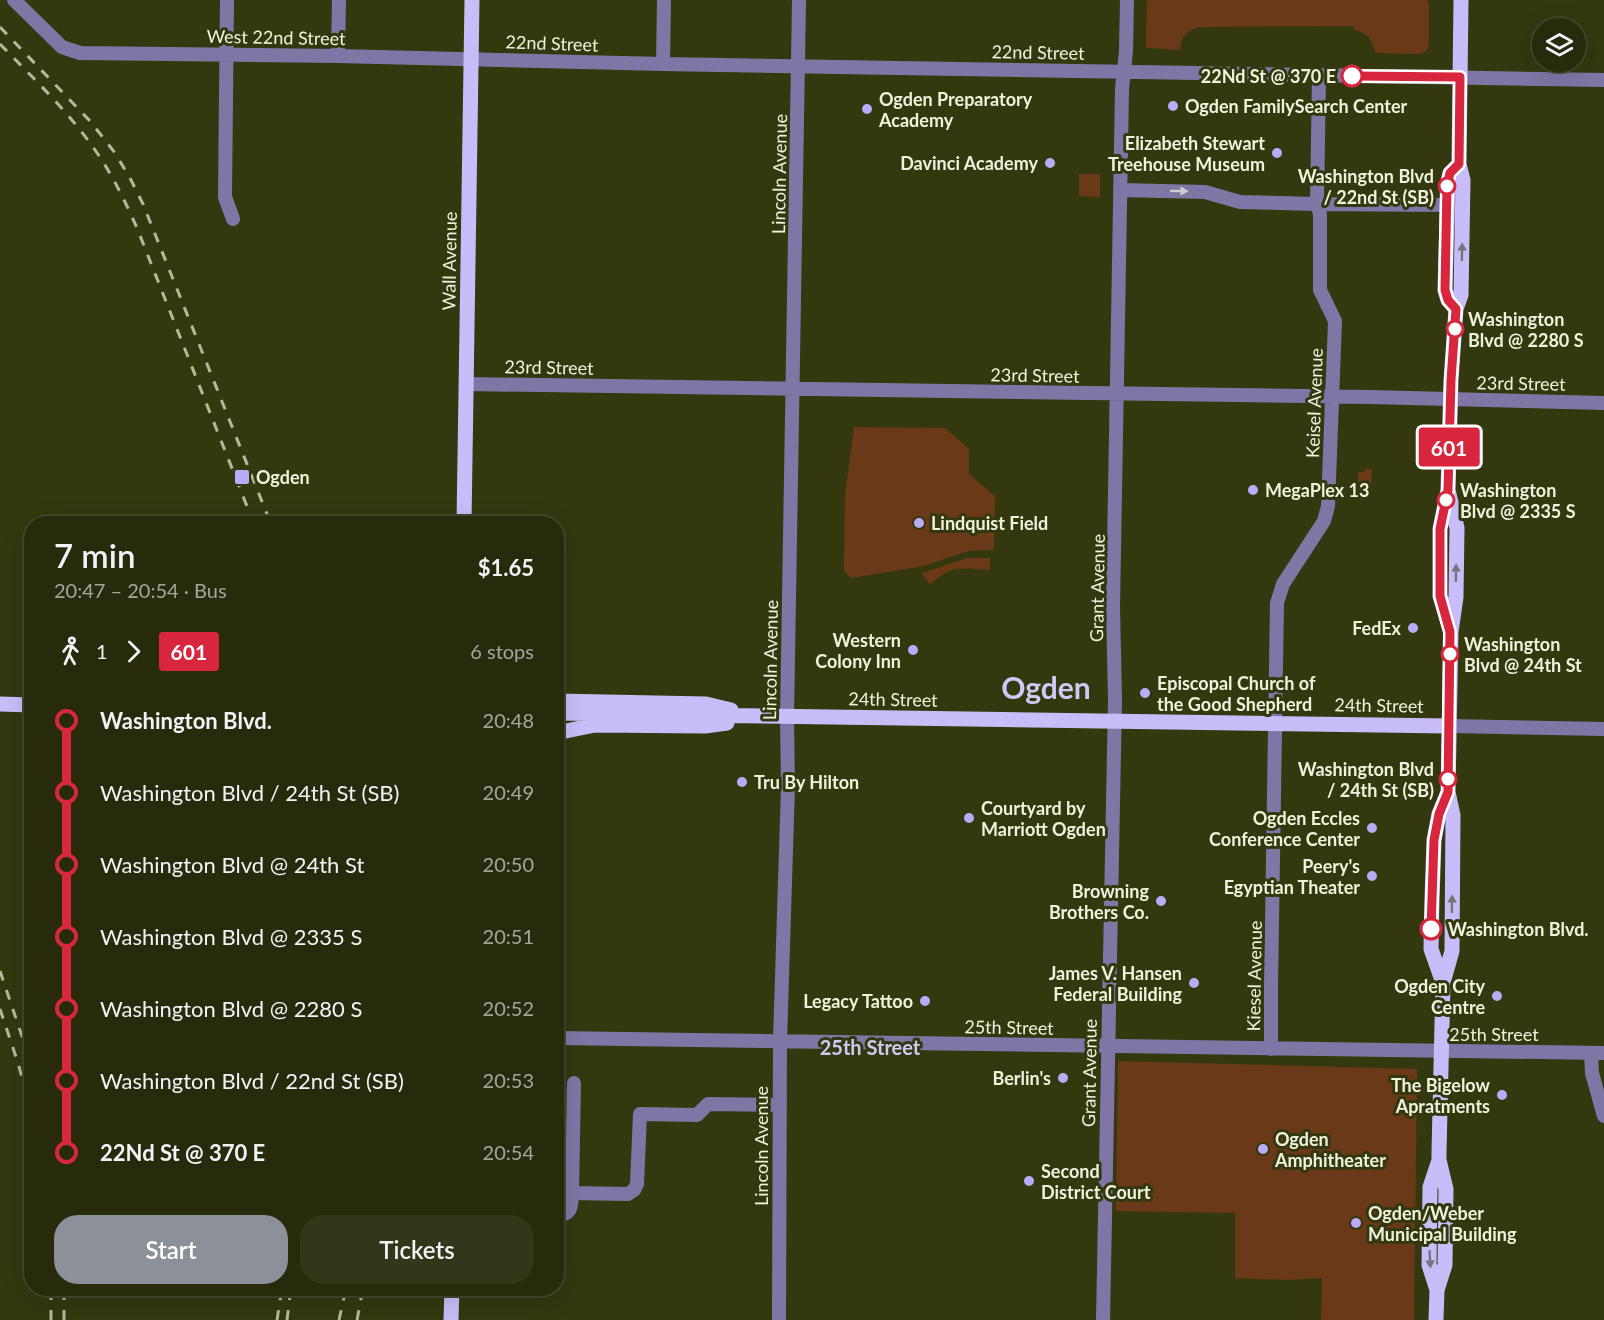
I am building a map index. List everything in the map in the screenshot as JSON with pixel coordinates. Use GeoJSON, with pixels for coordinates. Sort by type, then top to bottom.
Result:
{"type":"FeatureCollection","features":[{"type":"Feature","properties":{"kind":"main road","name":"Wall Avenue"},"geometry":{"type":"LineString","coordinates":[[464,516],[472,0]]}},
{"type":"Feature","properties":{"kind":"main road"},"geometry":{"type":"LineString","coordinates":[[1436,1320],[1437,1290],[1445,1265],[1446,1189],[1439,1160],[1440,1052],[1443,983],[1452,951],[1454,815],[1448,792],[1450,632],[1440,596],[1440,529],[1448,490],[1451,380],[1456,309],[1461,295],[1463,186],[1459,164],[1461,0]]}},
{"type":"Feature","properties":{"kind":"main road"},"geometry":{"type":"LineString","coordinates":[[1456,309],[1448,300],[1445,290],[1449,177],[1459,164]]}},
{"type":"Feature","properties":{"kind":"main road","name":"24th Street"},"geometry":{"type":"LineString","coordinates":[[564,701],[706,704],[757,717]]}},
{"type":"Feature","properties":{"kind":"main road"},"geometry":{"type":"LineString","coordinates":[[0,704],[24,705]]}},
{"type":"Feature","properties":{"kind":"main road","name":"24th Street"},"geometry":{"type":"LineString","coordinates":[[564,713],[1449,726]]}},
{"type":"Feature","properties":{"kind":"main road","name":"24th Street"},"geometry":{"type":"LineString","coordinates":[[564,731],[595,725],[705,726],[757,717]]}},
{"type":"Feature","properties":{"kind":"main road"},"geometry":{"type":"LineString","coordinates":[[451,1320],[452,1296]]}},
{"type":"Feature","properties":{"kind":"street","name":"West 22nd Street"},"geometry":{"type":"LineString","coordinates":[[14,0],[62,46],[80,53],[471,58]]}},
{"type":"Feature","properties":{"kind":"street"},"geometry":{"type":"LineString","coordinates":[[227,0],[225,196],[233,219]]}},
{"type":"Feature","properties":{"kind":"street"},"geometry":{"type":"LineString","coordinates":[[338,56],[339,0]]}},
{"type":"Feature","properties":{"kind":"street"},"geometry":{"type":"LineString","coordinates":[[663,64],[664,0]]}},
{"type":"Feature","properties":{"kind":"street","name":"Lincoln Avenue"},"geometry":{"type":"LineString","coordinates":[[779,1320],[780,1041],[788,786],[787,717],[799,0]]}},
{"type":"Feature","properties":{"kind":"street","name":"Grant Avenue"},"geometry":{"type":"LineString","coordinates":[[1103,1320],[1114,721],[1113,607],[1120,190],[1127,0]]}},
{"type":"Feature","properties":{"kind":"street","name":"22nd Street"},"geometry":{"type":"LineString","coordinates":[[471,58],[663,64],[1604,80]]}},
{"type":"Feature","properties":{"kind":"street","name":"Keisel Avenue"},"geometry":{"type":"LineString","coordinates":[[1275,723],[1278,603],[1283,584],[1324,521],[1328,506],[1335,321],[1320,290],[1320,214],[1317,204],[1320,75]]}},
{"type":"Feature","properties":{"kind":"street"},"geometry":{"type":"LineString","coordinates":[[1120,190],[1199,191],[1240,202],[1447,205]]}},
{"type":"Feature","properties":{"kind":"street","name":"23rd Street"},"geometry":{"type":"LineString","coordinates":[[466,384],[1604,403]]}},
{"type":"Feature","properties":{"kind":"street","name":"Kiesel Avenue"},"geometry":{"type":"LineString","coordinates":[[1271,1049],[1275,723]]}},
{"type":"Feature","properties":{"kind":"street","name":"24th Street"},"geometry":{"type":"LineString","coordinates":[[1449,726],[1604,729]]}},
{"type":"Feature","properties":{"kind":"street","name":"25th Street"},"geometry":{"type":"LineString","coordinates":[[564,1038],[1598,1053]]}},
{"type":"Feature","properties":{"kind":"street"},"geometry":{"type":"LineString","coordinates":[[1598,1053],[1592,1073],[1604,1116]]}},
{"type":"Feature","properties":{"kind":"street"},"geometry":{"type":"LineString","coordinates":[[564,1215],[571,1207],[574,1083]]}},
{"type":"Feature","properties":{"kind":"street"},"geometry":{"type":"LineString","coordinates":[[572,1193],[628,1194],[634,1190],[637,1184],[640,1114],[697,1115],[708,1104],[780,1105]]}},
{"type":"Feature","properties":{"kind":"shaded area"},"geometry":{"type":"Polygon","coordinates":[[[1147,0],[1427,0],[1429,4],[1429,45],[1426,51],[1420,54],[1376,53],[1369,38],[1354,30],[1353,26],[1199,27],[1185,35],[1180,50],[1146,48],[1147,0]]]}},
{"type":"Feature","properties":{"kind":"shaded area"},"geometry":{"type":"Polygon","coordinates":[[[1079,174],[1100,174],[1100,197],[1079,196],[1079,174]]]}},
{"type":"Feature","properties":{"kind":"shaded area","name":"Lindquist Field"},"geometry":{"type":"Polygon","coordinates":[[[854,427],[945,428],[969,449],[969,474],[995,496],[994,550],[968,551],[924,566],[851,578],[844,570],[845,495],[854,427]]]}},
{"type":"Feature","properties":{"kind":"shaded area"},"geometry":{"type":"Polygon","coordinates":[[[1365,469],[1372,469],[1371,494],[1351,493],[1351,485],[1358,486],[1358,472],[1365,472],[1365,469]]]}},
{"type":"Feature","properties":{"kind":"shaded area"},"geometry":{"type":"Polygon","coordinates":[[[967,558],[990,558],[990,570],[951,570],[930,585],[923,576],[922,573],[967,558]]]}},
{"type":"Feature","properties":{"kind":"shaded area"},"geometry":{"type":"Polygon","coordinates":[[[1118,1061],[1417,1069],[1414,1320],[1321,1320],[1322,1278],[1286,1280],[1235,1278],[1235,1213],[1116,1211],[1118,1061]]]}},
{"type":"Feature","properties":{"kind":"railway"},"geometry":{"type":"LineString","coordinates":[[0,27],[90,121],[115,153],[130,178],[143,204],[268,516]]}},
{"type":"Feature","properties":{"kind":"railway"},"geometry":{"type":"LineString","coordinates":[[0,44],[50,95],[85,136],[118,188],[137,228],[251,516]]}},
{"type":"Feature","properties":{"kind":"railway"},"geometry":{"type":"LineString","coordinates":[[0,971],[24,1042]]}},
{"type":"Feature","properties":{"kind":"railway"},"geometry":{"type":"LineString","coordinates":[[0,1009],[24,1085]]}},
{"type":"Feature","properties":{"kind":"railway"},"geometry":{"type":"LineString","coordinates":[[51,1296],[51,1320]]}},
{"type":"Feature","properties":{"kind":"railway"},"geometry":{"type":"LineString","coordinates":[[64,1296],[64,1320]]}},
{"type":"Feature","properties":{"kind":"railway"},"geometry":{"type":"LineString","coordinates":[[277,1320],[281,1296]]}},
{"type":"Feature","properties":{"kind":"railway"},"geometry":{"type":"LineString","coordinates":[[287,1320],[290,1296]]}},
{"type":"Feature","properties":{"kind":"railway"},"geometry":{"type":"LineString","coordinates":[[339,1320],[344,1296]]}},
{"type":"Feature","properties":{"kind":"railway"},"geometry":{"type":"LineString","coordinates":[[357,1320],[362,1296]]}},
{"type":"Feature","properties":{"kind":"bus line","name":"601"},"geometry":{"type":"LineString","coordinates":[[1352,76],[1460,77],[1459,164],[1450,173],[1447,186],[1445,290],[1448,300],[1456,309],[1451,380],[1448,490],[1440,529],[1440,596],[1450,632],[1448,792],[1439,814],[1434,840],[1431,929]]}},
{"type":"Feature","properties":{"kind":"place","name":"22Nd St @ 370 E"},"geometry":{"type":"Point","coordinates":[1352,76]}},
{"type":"Feature","properties":{"kind":"place","name":"Ogden FamilySearch Center"},"geometry":{"type":"Point","coordinates":[1173,106]}},
{"type":"Feature","properties":{"kind":"place","name":"Ogden Preparatory Academy"},"geometry":{"type":"Point","coordinates":[867,109]}},
{"type":"Feature","properties":{"kind":"place","name":"Elizabeth Stewart Treehouse Museum"},"geometry":{"type":"Point","coordinates":[1277,153]}},
{"type":"Feature","properties":{"kind":"place","name":"Davinci Academy"},"geometry":{"type":"Point","coordinates":[1050,163]}},
{"type":"Feature","properties":{"kind":"place","name":"Washington Blvd / 22nd St (SB)"},"geometry":{"type":"Point","coordinates":[1447,186]}},
{"type":"Feature","properties":{"kind":"place","name":"Washington Blvd @ 2280 S"},"geometry":{"type":"Point","coordinates":[1455,329]}},
{"type":"Feature","properties":{"kind":"place","name":"Ogden"},"geometry":{"type":"Point","coordinates":[242,477]}},
{"type":"Feature","properties":{"kind":"place","name":"MegaPlex 13"},"geometry":{"type":"Point","coordinates":[1253,490]}},
{"type":"Feature","properties":{"kind":"place","name":"Washington Blvd @ 2335 S"},"geometry":{"type":"Point","coordinates":[1446,500]}},
{"type":"Feature","properties":{"kind":"place","name":"Lindquist Field"},"geometry":{"type":"Point","coordinates":[919,523]}},
{"type":"Feature","properties":{"kind":"place","name":"FedEx"},"geometry":{"type":"Point","coordinates":[1413,628]}},
{"type":"Feature","properties":{"kind":"place","name":"Western Colony Inn"},"geometry":{"type":"Point","coordinates":[913,650]}},
{"type":"Feature","properties":{"kind":"place","name":"Washington Blvd @ 24th St"},"geometry":{"type":"Point","coordinates":[1450,654]}},
{"type":"Feature","properties":{"kind":"place","name":"Episcopal Church of the Good Shepherd"},"geometry":{"type":"Point","coordinates":[1145,693]}},
{"type":"Feature","properties":{"kind":"place","name":"Washington Blvd / 24th St (SB)"},"geometry":{"type":"Point","coordinates":[1448,779]}},
{"type":"Feature","properties":{"kind":"place","name":"Tru By Hilton"},"geometry":{"type":"Point","coordinates":[742,782]}},
{"type":"Feature","properties":{"kind":"place","name":"Courtyard by Marriott Ogden"},"geometry":{"type":"Point","coordinates":[969,818]}},
{"type":"Feature","properties":{"kind":"place","name":"Ogden Eccles Conference Center"},"geometry":{"type":"Point","coordinates":[1372,828]}},
{"type":"Feature","properties":{"kind":"place","name":"Peery's Egyptian Theater"},"geometry":{"type":"Point","coordinates":[1372,876]}},
{"type":"Feature","properties":{"kind":"place","name":"Browning Brothers Co."},"geometry":{"type":"Point","coordinates":[1161,901]}},
{"type":"Feature","properties":{"kind":"place","name":"Washington Blvd."},"geometry":{"type":"Point","coordinates":[1431,929]}},
{"type":"Feature","properties":{"kind":"place","name":"James V. Hansen Federal Building"},"geometry":{"type":"Point","coordinates":[1194,983]}},
{"type":"Feature","properties":{"kind":"place","name":"Ogden City Centre"},"geometry":{"type":"Point","coordinates":[1497,996]}},
{"type":"Feature","properties":{"kind":"place","name":"Legacy Tattoo"},"geometry":{"type":"Point","coordinates":[925,1001]}},
{"type":"Feature","properties":{"kind":"place","name":"Berlin's"},"geometry":{"type":"Point","coordinates":[1063,1078]}},
{"type":"Feature","properties":{"kind":"place","name":"The Bigelow Apratments"},"geometry":{"type":"Point","coordinates":[1502,1095]}},
{"type":"Feature","properties":{"kind":"place","name":"Ogden Amphitheater"},"geometry":{"type":"Point","coordinates":[1263,1149]}},
{"type":"Feature","properties":{"kind":"place","name":"Second District Court"},"geometry":{"type":"Point","coordinates":[1029,1181]}},
{"type":"Feature","properties":{"kind":"place","name":"Ogden/Weber Municipal Building"},"geometry":{"type":"Point","coordinates":[1356,1223]}},
{"type":"Feature","properties":{"kind":"district","name":"Ogden"},"geometry":{"type":"Point","coordinates":[1046,687]}},
{"type":"Feature","properties":{"kind":"district","name":"25th Street"},"geometry":{"type":"Point","coordinates":[870,1047]}}]}
